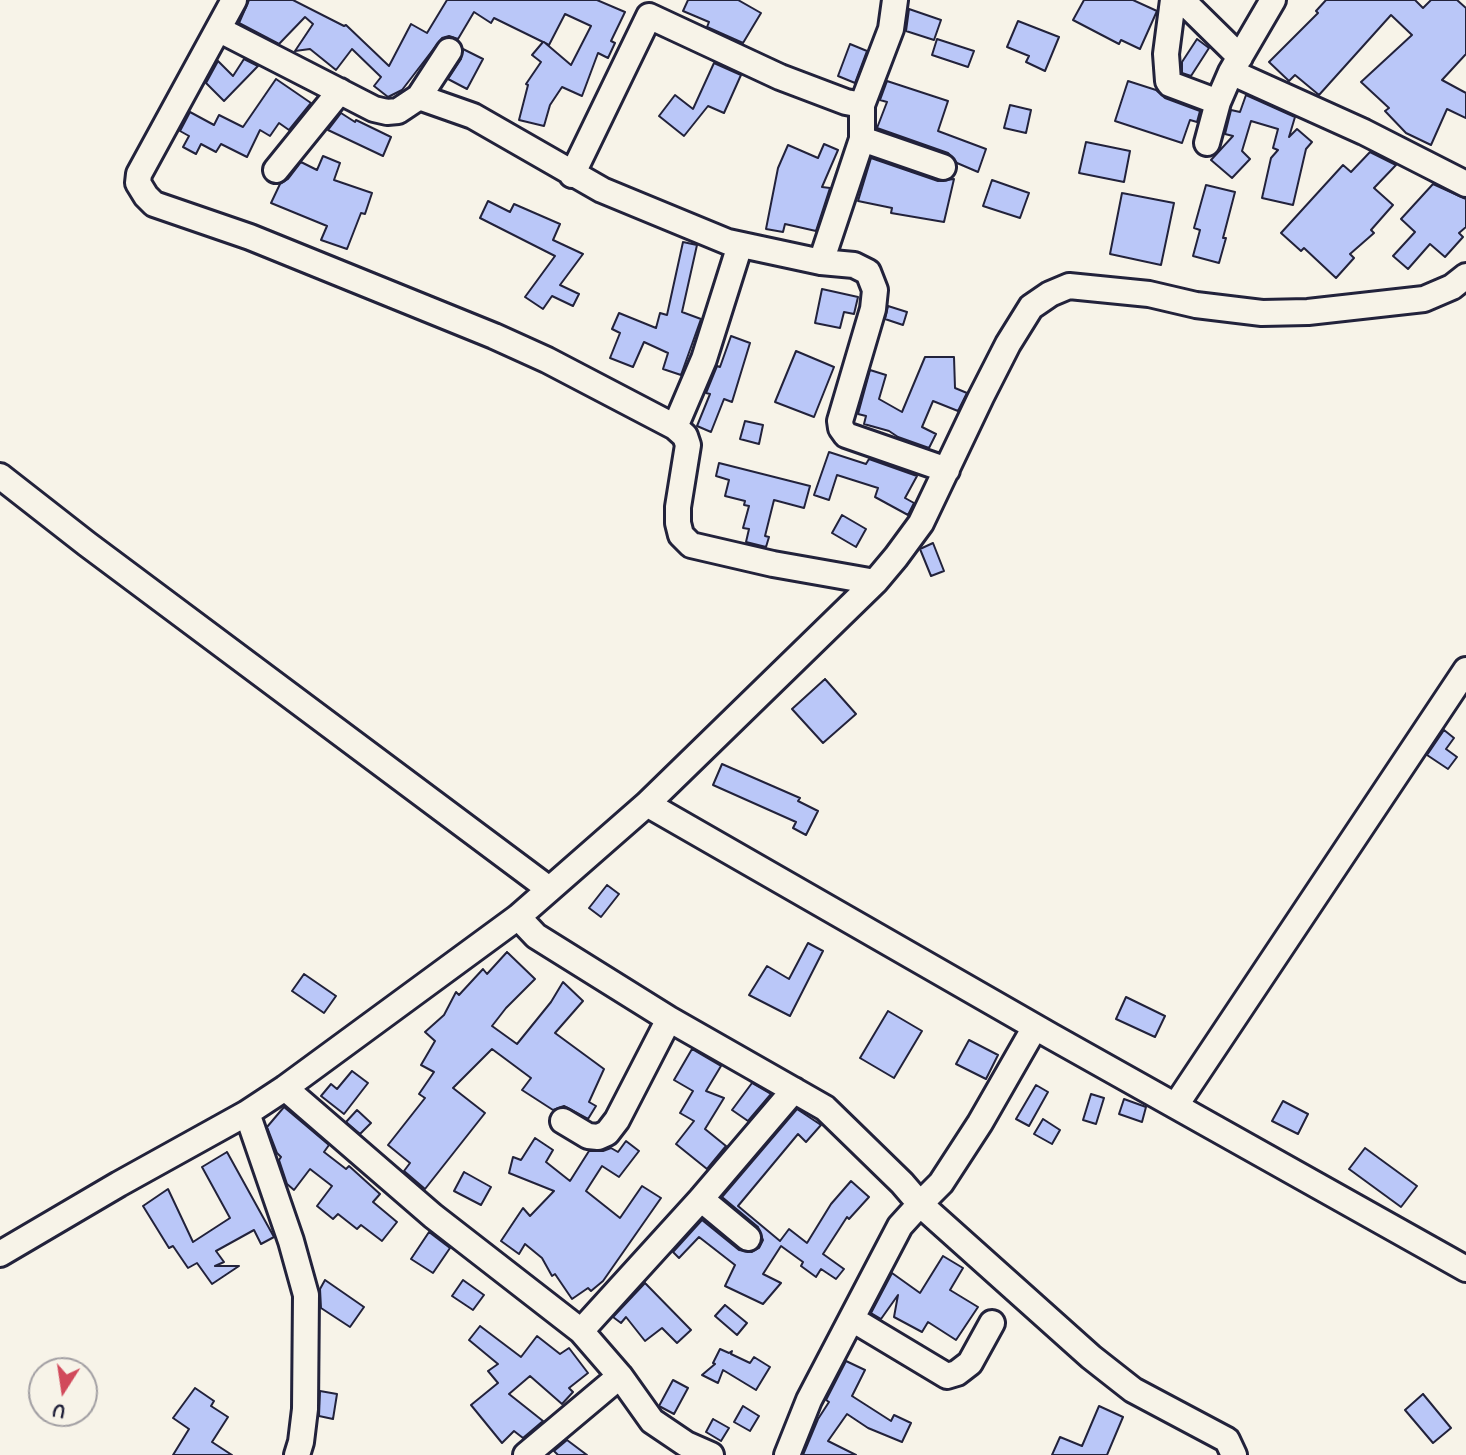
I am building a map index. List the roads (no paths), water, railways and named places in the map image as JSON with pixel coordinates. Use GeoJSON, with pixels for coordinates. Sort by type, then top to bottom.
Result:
{"type":"FeatureCollection","features":[{"type":"Feature","properties":{"kind":"street"},"geometry":{"type":"LineString","coordinates":[[234,0],[139,174],[138,183],[146,197],[154,204],[250,237],[494,335],[675,427],[685,436],[688,445],[678,523],[681,534],[691,545],[773,564],[876,582]]}},
{"type":"Feature","properties":{"kind":"street"},"geometry":{"type":"LineString","coordinates":[[821,262],[862,139],[862,105],[891,29],[895,0]]}},
{"type":"Feature","properties":{"kind":"street"},"geometry":{"type":"LineString","coordinates":[[1173,0],[1166,54],[1168,81],[1218,102]]}},
{"type":"Feature","properties":{"kind":"street"},"geometry":{"type":"LineString","coordinates":[[1182,0],[1236,64],[1466,184]]}},
{"type":"Feature","properties":{"kind":"street"},"geometry":{"type":"LineString","coordinates":[[1207,143],[1218,102],[1236,64],[1273,0]]}},
{"type":"Feature","properties":{"kind":"street"},"geometry":{"type":"LineString","coordinates":[[572,175],[655,8],[780,77],[846,102],[862,105]]}},
{"type":"Feature","properties":{"kind":"street"},"geometry":{"type":"LineString","coordinates":[[220,30],[374,108],[387,112],[398,111],[419,97],[449,51]]}},
{"type":"Feature","properties":{"kind":"street"},"geometry":{"type":"LineString","coordinates":[[276,170],[340,91]]}},
{"type":"Feature","properties":{"kind":"street"},"geometry":{"type":"LineString","coordinates":[[419,97],[473,116],[572,175],[613,195],[728,242],[821,262],[854,264],[868,272],[875,290],[873,309],[840,421],[841,428],[846,435],[947,470]]}},
{"type":"Feature","properties":{"kind":"street"},"geometry":{"type":"LineString","coordinates":[[862,139],[943,167]]}},
{"type":"Feature","properties":{"kind":"street"},"geometry":{"type":"LineString","coordinates":[[675,427],[704,359],[740,245]]}},
{"type":"Feature","properties":{"kind":"street"},"geometry":{"type":"LineString","coordinates":[[0,1254],[247,1113],[285,1088],[518,917],[647,804],[876,582],[921,523],[1002,355],[1031,307],[1050,294],[1069,286],[1149,293],[1196,305],[1262,313],[1308,312],[1424,299],[1452,287],[1466,276]]}},
{"type":"Feature","properties":{"kind":"street"},"geometry":{"type":"LineString","coordinates":[[0,476],[98,553],[549,889]]}},
{"type":"Feature","properties":{"kind":"street"},"geometry":{"type":"LineString","coordinates":[[1176,1105],[1466,670]]}},
{"type":"Feature","properties":{"kind":"street"},"geometry":{"type":"LineString","coordinates":[[647,804],[1034,1027],[1466,1269]]}},
{"type":"Feature","properties":{"kind":"street"},"geometry":{"type":"LineString","coordinates":[[518,917],[536,936],[669,1019],[825,1108],[920,1204],[1069,1339],[1133,1390],[1227,1440],[1234,1455]]}},
{"type":"Feature","properties":{"kind":"street"},"geometry":{"type":"LineString","coordinates":[[563,1121],[589,1136],[597,1137],[607,1133],[617,1120],[669,1019]]}},
{"type":"Feature","properties":{"kind":"street"},"geometry":{"type":"LineString","coordinates":[[787,1455],[809,1400],[900,1226],[941,1183],[980,1123],[1034,1027]]}},
{"type":"Feature","properties":{"kind":"street"},"geometry":{"type":"LineString","coordinates":[[285,1088],[433,1216],[581,1331],[620,1376],[652,1421],[687,1444],[711,1455]]}},
{"type":"Feature","properties":{"kind":"street"},"geometry":{"type":"LineString","coordinates":[[581,1331],[701,1199],[794,1090]]}},
{"type":"Feature","properties":{"kind":"street"},"geometry":{"type":"LineString","coordinates":[[247,1113],[291,1241],[306,1295],[305,1409],[297,1455]]}},
{"type":"Feature","properties":{"kind":"street"},"geometry":{"type":"LineString","coordinates":[[701,1199],[748,1238]]}},
{"type":"Feature","properties":{"kind":"street"},"geometry":{"type":"LineString","coordinates":[[852,1319],[947,1376],[957,1373],[970,1363],[992,1323]]}},
{"type":"Feature","properties":{"kind":"street"},"geometry":{"type":"LineString","coordinates":[[526,1455],[620,1376]]}}]}
